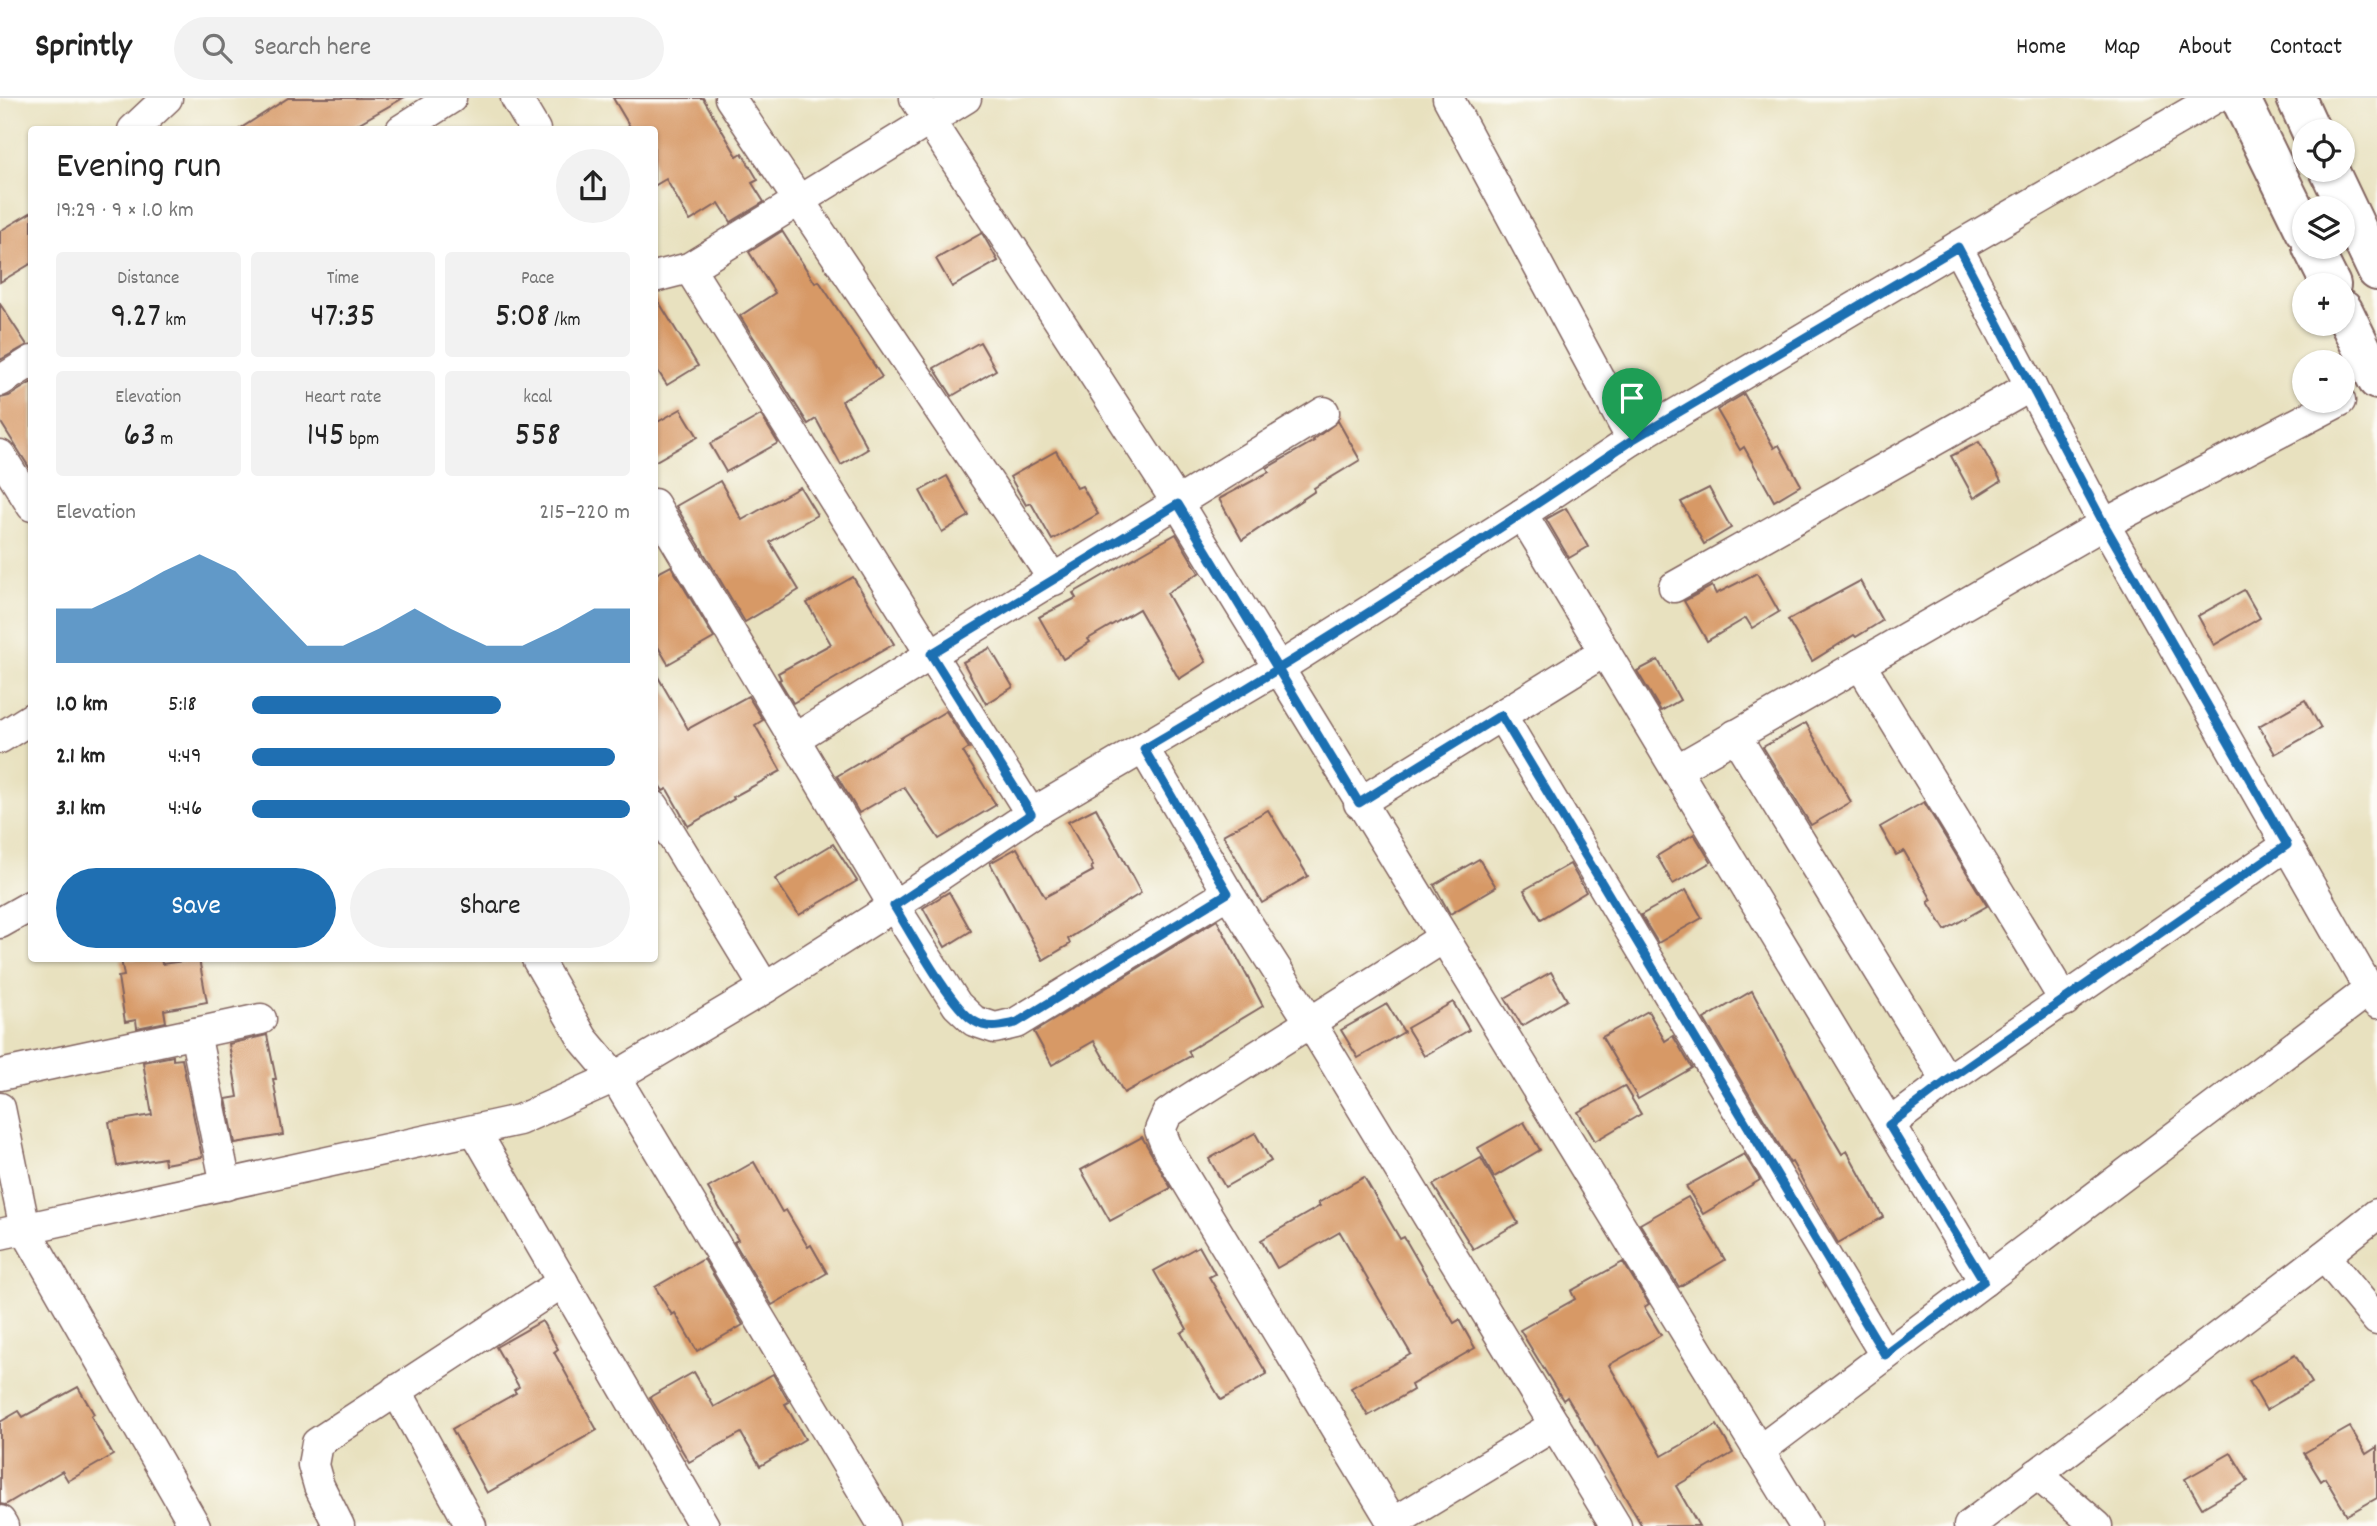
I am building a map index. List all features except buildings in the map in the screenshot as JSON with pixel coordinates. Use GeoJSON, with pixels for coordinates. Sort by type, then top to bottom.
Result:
{"type":"FeatureCollection","features":[{"type":"Feature","properties":{"kind":"highway"},"geometry":{"type":"LineString","coordinates":[[2240,98],[2292,204]]}},
{"type":"Feature","properties":{"kind":"highway"},"geometry":{"type":"LineString","coordinates":[[2296,98],[2306,119]]}},
{"type":"Feature","properties":{"kind":"highway"},"geometry":{"type":"LineString","coordinates":[[2335,182],[2377,271]]}},
{"type":"Feature","properties":{"kind":"highway"},"geometry":{"type":"LineString","coordinates":[[2355,335],[2377,381]]}},
{"type":"Feature","properties":{"kind":"street"},"geometry":{"type":"LineString","coordinates":[[137,126],[167,98]]}},
{"type":"Feature","properties":{"kind":"street"},"geometry":{"type":"LineString","coordinates":[[407,126],[451,98]]}},
{"type":"Feature","properties":{"kind":"street"},"geometry":{"type":"LineString","coordinates":[[516,98],[533,126]]}},
{"type":"Feature","properties":{"kind":"street"},"geometry":{"type":"LineString","coordinates":[[730,98],[1054,580]]}},
{"type":"Feature","properties":{"kind":"street"},"geometry":{"type":"LineString","coordinates":[[658,276],[689,268],[799,200],[922,109],[967,98]]}},
{"type":"Feature","properties":{"kind":"street"},"geometry":{"type":"LineString","coordinates":[[1448,98],[1632,440]]}},
{"type":"Feature","properties":{"kind":"street"},"geometry":{"type":"LineString","coordinates":[[13,1231],[475,1132],[519,1120],[615,1077],[765,988],[1031,814],[1279,668],[1522,514],[1632,440],[2215,98]]}},
{"type":"Feature","properties":{"kind":"street"},"geometry":{"type":"LineString","coordinates":[[922,109],[1178,504],[1805,1526]]}},
{"type":"Feature","properties":{"kind":"street"},"geometry":{"type":"LineString","coordinates":[[1759,1451],[1984,1281],[2373,997],[2104,524],[1958,247]]}},
{"type":"Feature","properties":{"kind":"street"},"geometry":{"type":"LineString","coordinates":[[689,268],[1031,814]]}},
{"type":"Feature","properties":{"kind":"street"},"geometry":{"type":"LineString","coordinates":[[0,381],[28,364]]}},
{"type":"Feature","properties":{"kind":"street"},"geometry":{"type":"LineString","coordinates":[[2355,393],[2377,381]]}},
{"type":"Feature","properties":{"kind":"street"},"geometry":{"type":"LineString","coordinates":[[1674,587],[2031,386]]}},
{"type":"Feature","properties":{"kind":"street"},"geometry":{"type":"LineString","coordinates":[[794,739],[1324,412]]}},
{"type":"Feature","properties":{"kind":"street"},"geometry":{"type":"LineString","coordinates":[[1676,770],[2104,524],[2317,413]]}},
{"type":"Feature","properties":{"kind":"street"},"geometry":{"type":"LineString","coordinates":[[0,455],[28,500]]}},
{"type":"Feature","properties":{"kind":"street"},"geometry":{"type":"LineString","coordinates":[[658,511],[894,906],[957,1005],[974,1021],[995,1028],[1016,1023],[1228,893]]}},
{"type":"Feature","properties":{"kind":"street"},"geometry":{"type":"LineString","coordinates":[[1522,514],[1984,1281]]}},
{"type":"Feature","properties":{"kind":"street"},"geometry":{"type":"LineString","coordinates":[[1359,803],[1605,651]]}},
{"type":"Feature","properties":{"kind":"street"},"geometry":{"type":"LineString","coordinates":[[1860,664],[2065,1001]]}},
{"type":"Feature","properties":{"kind":"street"},"geometry":{"type":"LineString","coordinates":[[1501,715],[1885,1355]]}},
{"type":"Feature","properties":{"kind":"street"},"geometry":{"type":"LineString","coordinates":[[0,738],[28,720]]}},
{"type":"Feature","properties":{"kind":"street"},"geometry":{"type":"LineString","coordinates":[[1735,736],[1947,1081]]}},
{"type":"Feature","properties":{"kind":"street"},"geometry":{"type":"LineString","coordinates":[[1144,749],[1228,893],[1310,1022],[1616,1526]]}},
{"type":"Feature","properties":{"kind":"street"},"geometry":{"type":"LineString","coordinates":[[658,813],[765,988]]}},
{"type":"Feature","properties":{"kind":"street"},"geometry":{"type":"LineString","coordinates":[[1889,1125],[1947,1081],[2287,845]]}},
{"type":"Feature","properties":{"kind":"street"},"geometry":{"type":"LineString","coordinates":[[0,923],[28,907]]}},
{"type":"Feature","properties":{"kind":"street"},"geometry":{"type":"LineString","coordinates":[[1443,938],[1180,1105],[1167,1114],[1160,1129],[1168,1150],[1390,1525],[1555,1425]]}},
{"type":"Feature","properties":{"kind":"street"},"geometry":{"type":"LineString","coordinates":[[539,962],[583,1039],[615,1077],[884,1526]]}},
{"type":"Feature","properties":{"kind":"street"},"geometry":{"type":"LineString","coordinates":[[0,1075],[261,1019]]}},
{"type":"Feature","properties":{"kind":"street"},"geometry":{"type":"LineString","coordinates":[[195,1033],[226,1185]]}},
{"type":"Feature","properties":{"kind":"street"},"geometry":{"type":"LineString","coordinates":[[0,1108],[13,1231],[195,1526]]}},
{"type":"Feature","properties":{"kind":"street"},"geometry":{"type":"LineString","coordinates":[[475,1132],[704,1526]]}},
{"type":"Feature","properties":{"kind":"street"},"geometry":{"type":"LineString","coordinates":[[1969,1526],[2377,1213]]}},
{"type":"Feature","properties":{"kind":"street"},"geometry":{"type":"LineString","coordinates":[[2324,1256],[2377,1320]]}},
{"type":"Feature","properties":{"kind":"street"},"geometry":{"type":"LineString","coordinates":[[339,1526],[319,1486],[313,1465],[317,1443],[563,1282]]}},
{"type":"Feature","properties":{"kind":"street"},"geometry":{"type":"LineString","coordinates":[[396,1390],[471,1526]]}},
{"type":"Feature","properties":{"kind":"street"},"geometry":{"type":"LineString","coordinates":[[2037,1474],[2096,1526]]}},
{"type":"Feature","properties":{"kind":"street"},"geometry":{"type":"LineString","coordinates":[[0,1521],[3,1526]]}},
{"type":"Feature","properties":{"kind":"route"},"geometry":{"type":"LineString","coordinates":[[1632,440],[1425,576],[1279,668],[1144,749],[1228,893],[1016,1023],[995,1028],[974,1021],[957,1005],[894,906],[1031,814],[931,654],[1178,504],[1279,668],[1359,803],[1501,715],[1885,1355],[1984,1281],[1889,1125],[1947,1081],[2287,845],[2104,524],[1958,247],[1632,440]]}}]}
